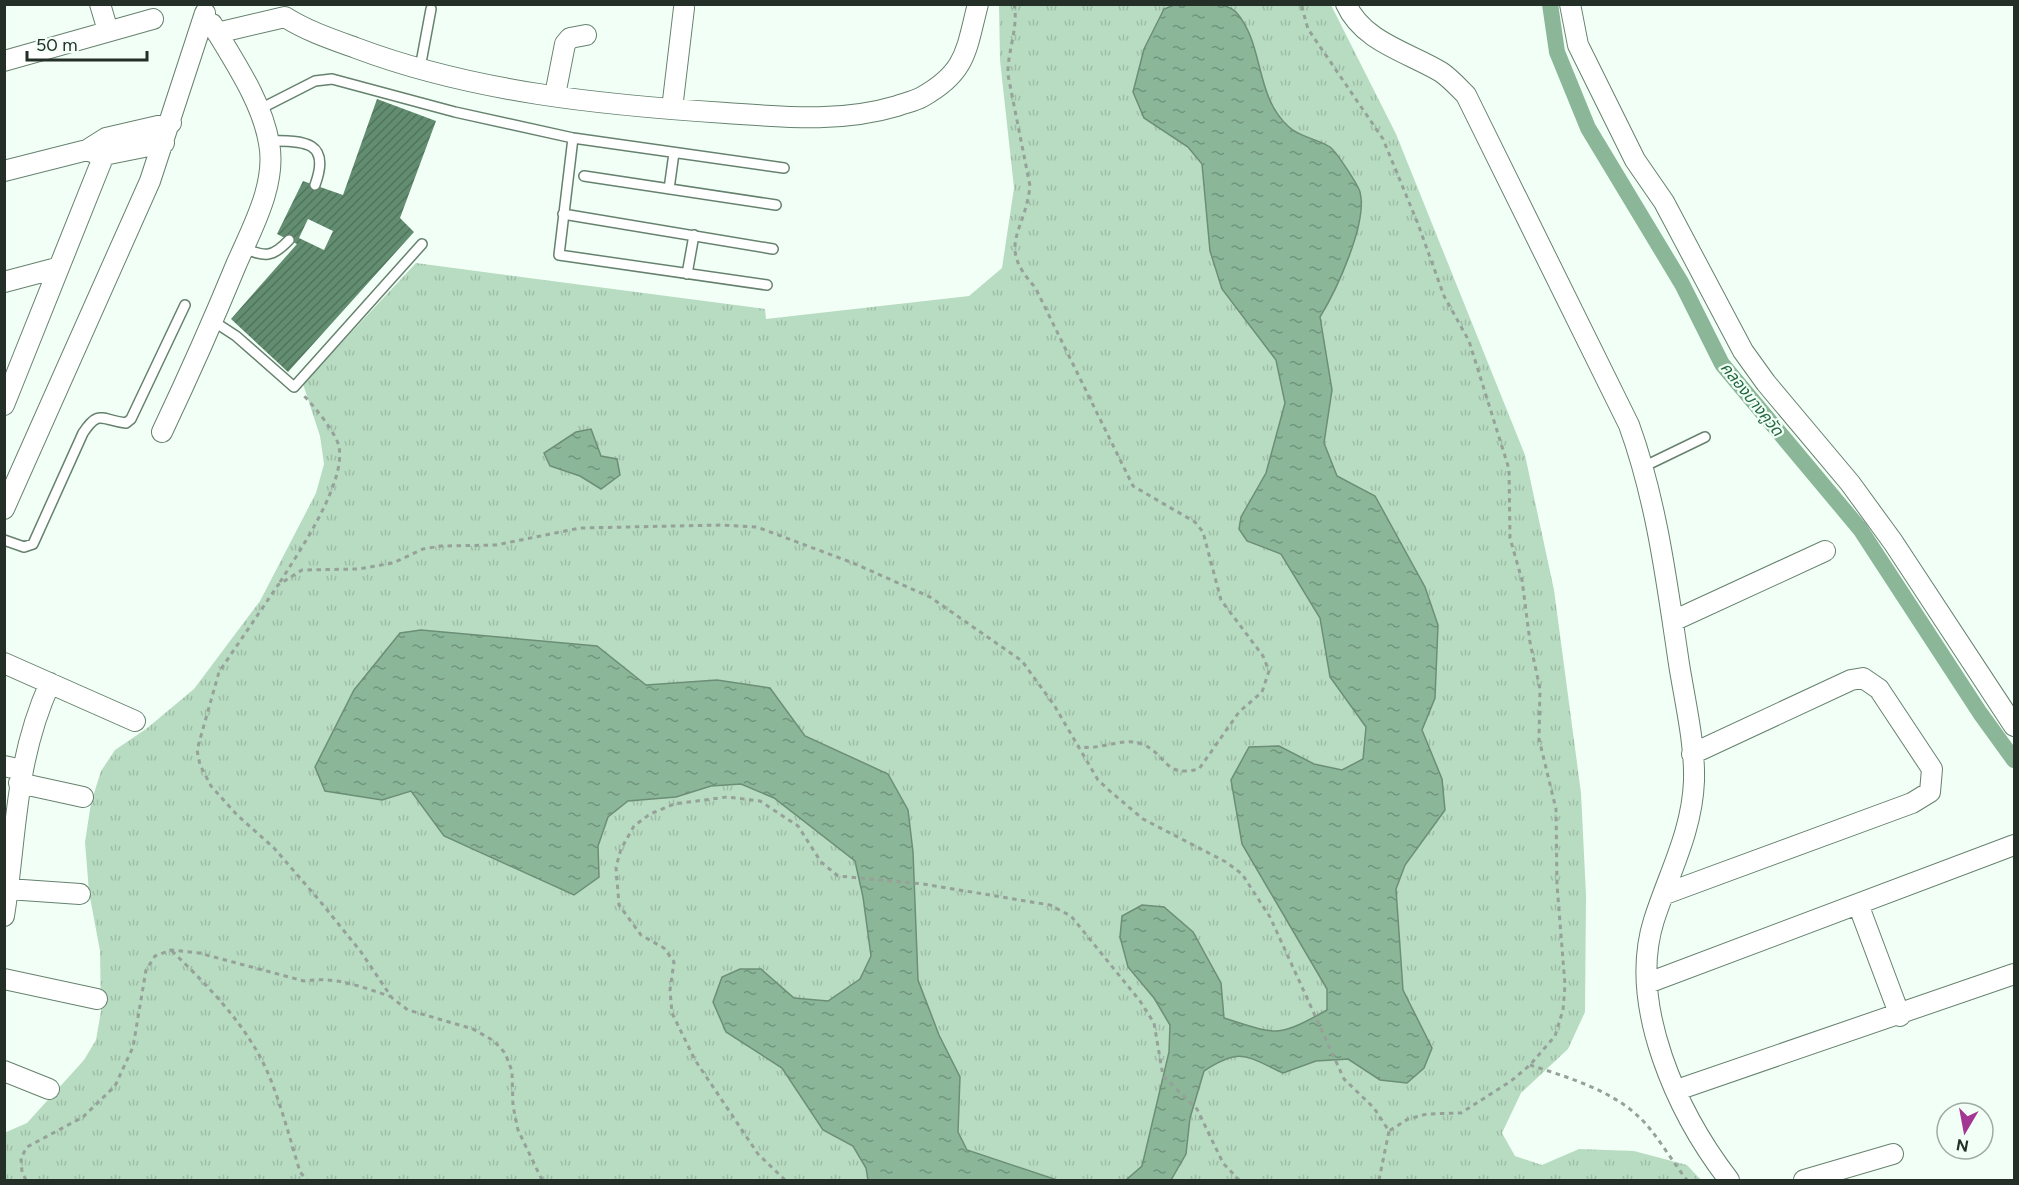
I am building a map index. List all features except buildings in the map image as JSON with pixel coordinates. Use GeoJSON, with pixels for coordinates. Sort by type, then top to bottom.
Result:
{"type":"FeatureCollection","features":[{"type":"Feature","properties":{"kind":"street"},"geometry":{"type":"LineString","coordinates":[[100,4],[108,31]]}},
{"type":"Feature","properties":{"kind":"street"},"geometry":{"type":"LineString","coordinates":[[217,33],[287,11],[303,28],[389,61],[491,86],[672,109],[825,119],[880,111],[921,98],[946,81],[961,66],[978,4]]}},
{"type":"Feature","properties":{"kind":"street"},"geometry":{"type":"LineString","coordinates":[[1570,4],[1578,45],[1635,160],[1664,202],[1743,351],[1766,383],[1850,483],[1893,542],[2014,725]]}},
{"type":"Feature","properties":{"kind":"street"},"geometry":{"type":"LineString","coordinates":[[1349,5],[1351,15],[1373,36],[1443,73],[1466,94],[1629,425],[1643,467],[1651,492],[1673,621],[1694,781],[1685,834],[1654,920],[1647,950],[1650,1015],[1686,1115],[1705,1149],[1730,1180]]}},
{"type":"Feature","properties":{"kind":"street"},"geometry":{"type":"LineString","coordinates":[[672,109],[684,8]]}},
{"type":"Feature","properties":{"kind":"street"},"geometry":{"type":"LineString","coordinates":[[162,432],[213,321],[243,248],[267,183],[271,161],[269,141],[258,110],[203,9]]}},
{"type":"Feature","properties":{"kind":"street"},"geometry":{"type":"LineString","coordinates":[[4,509],[150,181],[171,123],[203,9]]}},
{"type":"Feature","properties":{"kind":"street"},"geometry":{"type":"LineString","coordinates":[[4,61],[153,19]]}},
{"type":"Feature","properties":{"kind":"street"},"geometry":{"type":"LineString","coordinates":[[555,95],[565,44],[570,38],[586,35]]}},
{"type":"Feature","properties":{"kind":"street"},"geometry":{"type":"LineString","coordinates":[[4,171],[99,148],[171,123]]}},
{"type":"Feature","properties":{"kind":"street"},"geometry":{"type":"LineString","coordinates":[[99,148],[164,143]]}},
{"type":"Feature","properties":{"kind":"street"},"geometry":{"type":"LineString","coordinates":[[7,395],[57,268],[99,148]]}},
{"type":"Feature","properties":{"kind":"street"},"geometry":{"type":"LineString","coordinates":[[4,282],[57,268]]}},
{"type":"Feature","properties":{"kind":"street"},"geometry":{"type":"LineString","coordinates":[[1673,621],[1826,551]]}},
{"type":"Feature","properties":{"kind":"street"},"geometry":{"type":"LineString","coordinates":[[4,663],[135,722]]}},
{"type":"Feature","properties":{"kind":"street"},"geometry":{"type":"LineString","coordinates":[[1665,894],[1912,803],[1930,792],[1932,782],[1932,769],[1879,689],[1863,678],[1851,680],[1692,754]]}},
{"type":"Feature","properties":{"kind":"street"},"geometry":{"type":"LineString","coordinates":[[4,916],[8,889],[7,861],[15,773],[50,683]]}},
{"type":"Feature","properties":{"kind":"street"},"geometry":{"type":"LineString","coordinates":[[15,773],[83,796]]}},
{"type":"Feature","properties":{"kind":"street"},"geometry":{"type":"LineString","coordinates":[[1648,983],[2014,845]]}},
{"type":"Feature","properties":{"kind":"street"},"geometry":{"type":"LineString","coordinates":[[8,889],[80,894]]}},
{"type":"Feature","properties":{"kind":"street"},"geometry":{"type":"LineString","coordinates":[[1858,904],[1900,1016]]}},
{"type":"Feature","properties":{"kind":"street"},"geometry":{"type":"LineString","coordinates":[[1677,1090],[1900,1016],[2014,975]]}},
{"type":"Feature","properties":{"kind":"street"},"geometry":{"type":"LineString","coordinates":[[4,979],[97,999]]}},
{"type":"Feature","properties":{"kind":"street"},"geometry":{"type":"LineString","coordinates":[[4,1071],[49,1089]]}},
{"type":"Feature","properties":{"kind":"street"},"geometry":{"type":"LineString","coordinates":[[1804,1180],[1893,1154]]}},
{"type":"Feature","properties":{"kind":"lane"},"geometry":{"type":"LineString","coordinates":[[420,68],[431,9]]}},
{"type":"Feature","properties":{"kind":"lane"},"geometry":{"type":"LineString","coordinates":[[258,110],[315,81],[332,79],[455,112],[573,138],[784,168]]}},
{"type":"Feature","properties":{"kind":"lane"},"geometry":{"type":"LineString","coordinates":[[573,138],[559,255],[767,285]]}},
{"type":"Feature","properties":{"kind":"lane"},"geometry":{"type":"LineString","coordinates":[[269,141],[304,142],[314,147],[320,156],[321,168],[315,185]]}},
{"type":"Feature","properties":{"kind":"lane"},"geometry":{"type":"LineString","coordinates":[[669,189],[674,153]]}},
{"type":"Feature","properties":{"kind":"lane"},"geometry":{"type":"LineString","coordinates":[[584,176],[776,205]]}},
{"type":"Feature","properties":{"kind":"lane"},"geometry":{"type":"LineString","coordinates":[[563,214],[773,249]]}},
{"type":"Feature","properties":{"kind":"lane"},"geometry":{"type":"LineString","coordinates":[[687,274],[694,236]]}},
{"type":"Feature","properties":{"kind":"lane"},"geometry":{"type":"LineString","coordinates":[[243,248],[269,255],[278,252],[289,240]]}},
{"type":"Feature","properties":{"kind":"lane"},"geometry":{"type":"LineString","coordinates":[[213,321],[236,336],[294,387],[422,244]]}},
{"type":"Feature","properties":{"kind":"lane"},"geometry":{"type":"LineString","coordinates":[[4,540],[24,547],[33,544],[91,420],[99,417],[126,423],[130,419],[185,305]]}},
{"type":"Feature","properties":{"kind":"lane"},"geometry":{"type":"LineString","coordinates":[[1643,467],[1705,437]]}},
{"type":"Feature","properties":{"kind":"path"},"geometry":{"type":"LineString","coordinates":[[1014,4],[1014,30],[1007,57],[1008,75],[1030,186],[1016,238],[1015,257],[1021,272],[1035,287],[1132,486],[1195,522],[1203,532],[1221,600],[1263,656],[1269,671],[1262,692],[1239,712],[1198,769],[1185,772],[1170,768],[1149,748],[1136,743],[1125,742],[1090,749],[1077,746]]}},
{"type":"Feature","properties":{"kind":"path"},"geometry":{"type":"LineString","coordinates":[[1301,4],[1308,29],[1383,139],[1418,224],[1444,296],[1469,341],[1509,470],[1510,538],[1522,580],[1530,642],[1540,689],[1539,739],[1556,809],[1557,885],[1565,985],[1563,1010],[1555,1035],[1530,1065],[1511,1081],[1461,1113],[1427,1114],[1408,1119],[1389,1131]]}},
{"type":"Feature","properties":{"kind":"path"},"geometry":{"type":"LineString","coordinates":[[294,387],[306,398],[339,443],[340,455],[334,480],[313,530],[219,672],[197,750],[200,765],[211,786],[274,848],[319,900],[361,952],[392,998]]}},
{"type":"Feature","properties":{"kind":"path"},"geometry":{"type":"LineString","coordinates":[[278,585],[302,570],[358,569],[393,563],[423,549],[496,544],[580,528],[757,527],[853,563],[930,597],[1022,661],[1054,705],[1098,780],[1143,819],[1226,862],[1242,874],[1270,917],[1344,1079],[1374,1108],[1389,1131],[1379,1180]]}},
{"type":"Feature","properties":{"kind":"path"},"geometry":{"type":"LineString","coordinates":[[785,1180],[758,1154],[695,1060],[672,1013],[669,990],[674,962],[664,948],[641,935],[619,904],[616,867],[621,849],[634,826],[650,814],[674,804],[728,797],[760,801],[798,826],[821,862],[837,876],[922,884],[1050,905],[1071,916],[1145,1008],[1154,1023],[1163,1076],[1197,1109],[1223,1163],[1239,1180]]}},
{"type":"Feature","properties":{"kind":"path"},"geometry":{"type":"LineString","coordinates":[[171,950],[213,991],[252,1043],[272,1082],[300,1172],[307,1180]]}},
{"type":"Feature","properties":{"kind":"path"},"geometry":{"type":"LineString","coordinates":[[26,1180],[22,1172],[21,1158],[27,1147],[83,1117],[115,1086],[133,1047],[146,970],[155,956],[171,950],[199,953],[304,981],[318,979],[348,982],[392,998],[408,1010],[473,1029],[494,1041],[505,1053],[512,1071],[513,1106],[518,1130],[542,1180]]}},
{"type":"Feature","properties":{"kind":"path"},"geometry":{"type":"LineString","coordinates":[[1530,1065],[1571,1079],[1623,1103],[1642,1119],[1687,1180]]}},
{"type":"Feature","properties":{"kind":"green space"},"geometry":{"type":"Polygon","coordinates":[[[999,5],[1331,5],[1396,134],[1525,455],[1554,590],[1581,793],[1586,895],[1585,1012],[1568,1049],[1521,1093],[1502,1133],[1515,1156],[1542,1165],[1579,1149],[1634,1151],[1687,1165],[1701,1180],[5,1180],[4,1133],[27,1123],[84,1060],[96,1040],[101,1011],[100,951],[89,892],[85,842],[91,803],[101,771],[115,750],[146,729],[194,689],[260,601],[316,493],[324,464],[320,436],[303,384],[416,263],[765,309],[766,319],[969,296],[1002,268],[1014,188],[1000,60],[999,5]]]}},
{"type":"Feature","properties":{"kind":"water"},"geometry":{"type":"Polygon","coordinates":[[[1216,4],[1231,8],[1236,12],[1252,40],[1264,86],[1278,115],[1293,130],[1330,147],[1360,192],[1361,205],[1355,238],[1342,274],[1320,317],[1332,390],[1324,443],[1337,476],[1375,496],[1425,587],[1438,625],[1435,698],[1422,730],[1442,779],[1445,810],[1405,865],[1396,889],[1403,990],[1432,1048],[1424,1068],[1407,1083],[1380,1080],[1348,1059],[1316,1061],[1283,1073],[1244,1057],[1216,1063],[1204,1071],[1190,1118],[1186,1154],[1171,1180],[1126,1180],[1142,1166],[1169,1052],[1170,1025],[1154,998],[1128,967],[1120,937],[1122,916],[1142,905],[1164,907],[1193,932],[1221,983],[1224,1018],[1255,1028],[1277,1031],[1297,1025],[1327,1010],[1327,989],[1242,844],[1231,780],[1249,747],[1279,746],[1314,764],[1342,770],[1363,759],[1366,727],[1330,677],[1320,618],[1281,554],[1247,541],[1239,529],[1241,517],[1266,473],[1285,403],[1276,360],[1222,289],[1210,251],[1202,164],[1188,147],[1144,118],[1133,92],[1144,49],[1164,9],[1174,5],[1216,4]]]}},
{"type":"Feature","properties":{"kind":"water"},"geometry":{"type":"Polygon","coordinates":[[[591,429],[601,456],[617,459],[620,475],[601,489],[580,476],[550,466],[544,453],[576,432],[591,429]]]}},
{"type":"Feature","properties":{"kind":"water"},"geometry":{"type":"Polygon","coordinates":[[[421,630],[597,646],[646,685],[717,680],[770,688],[805,736],[888,774],[908,810],[913,852],[918,980],[939,1035],[960,1077],[958,1132],[967,1150],[1057,1180],[868,1180],[866,1168],[853,1146],[823,1130],[782,1068],[726,1032],[713,1002],[722,977],[740,969],[761,969],[794,998],[828,1001],[860,979],[871,956],[863,897],[855,861],[774,798],[741,784],[711,786],[676,797],[628,801],[608,817],[598,846],[599,877],[574,895],[444,836],[411,791],[382,800],[325,791],[315,767],[354,690],[400,633],[421,630]]]}},
{"type":"Feature","properties":{"kind":"waterway","name":"คลองบางคูวัด"},"geometry":{"type":"LineString","coordinates":[[1550,4],[1557,52],[1588,128],[1682,284],[1722,364],[1860,529],[1980,713],[2014,760]]}}]}
